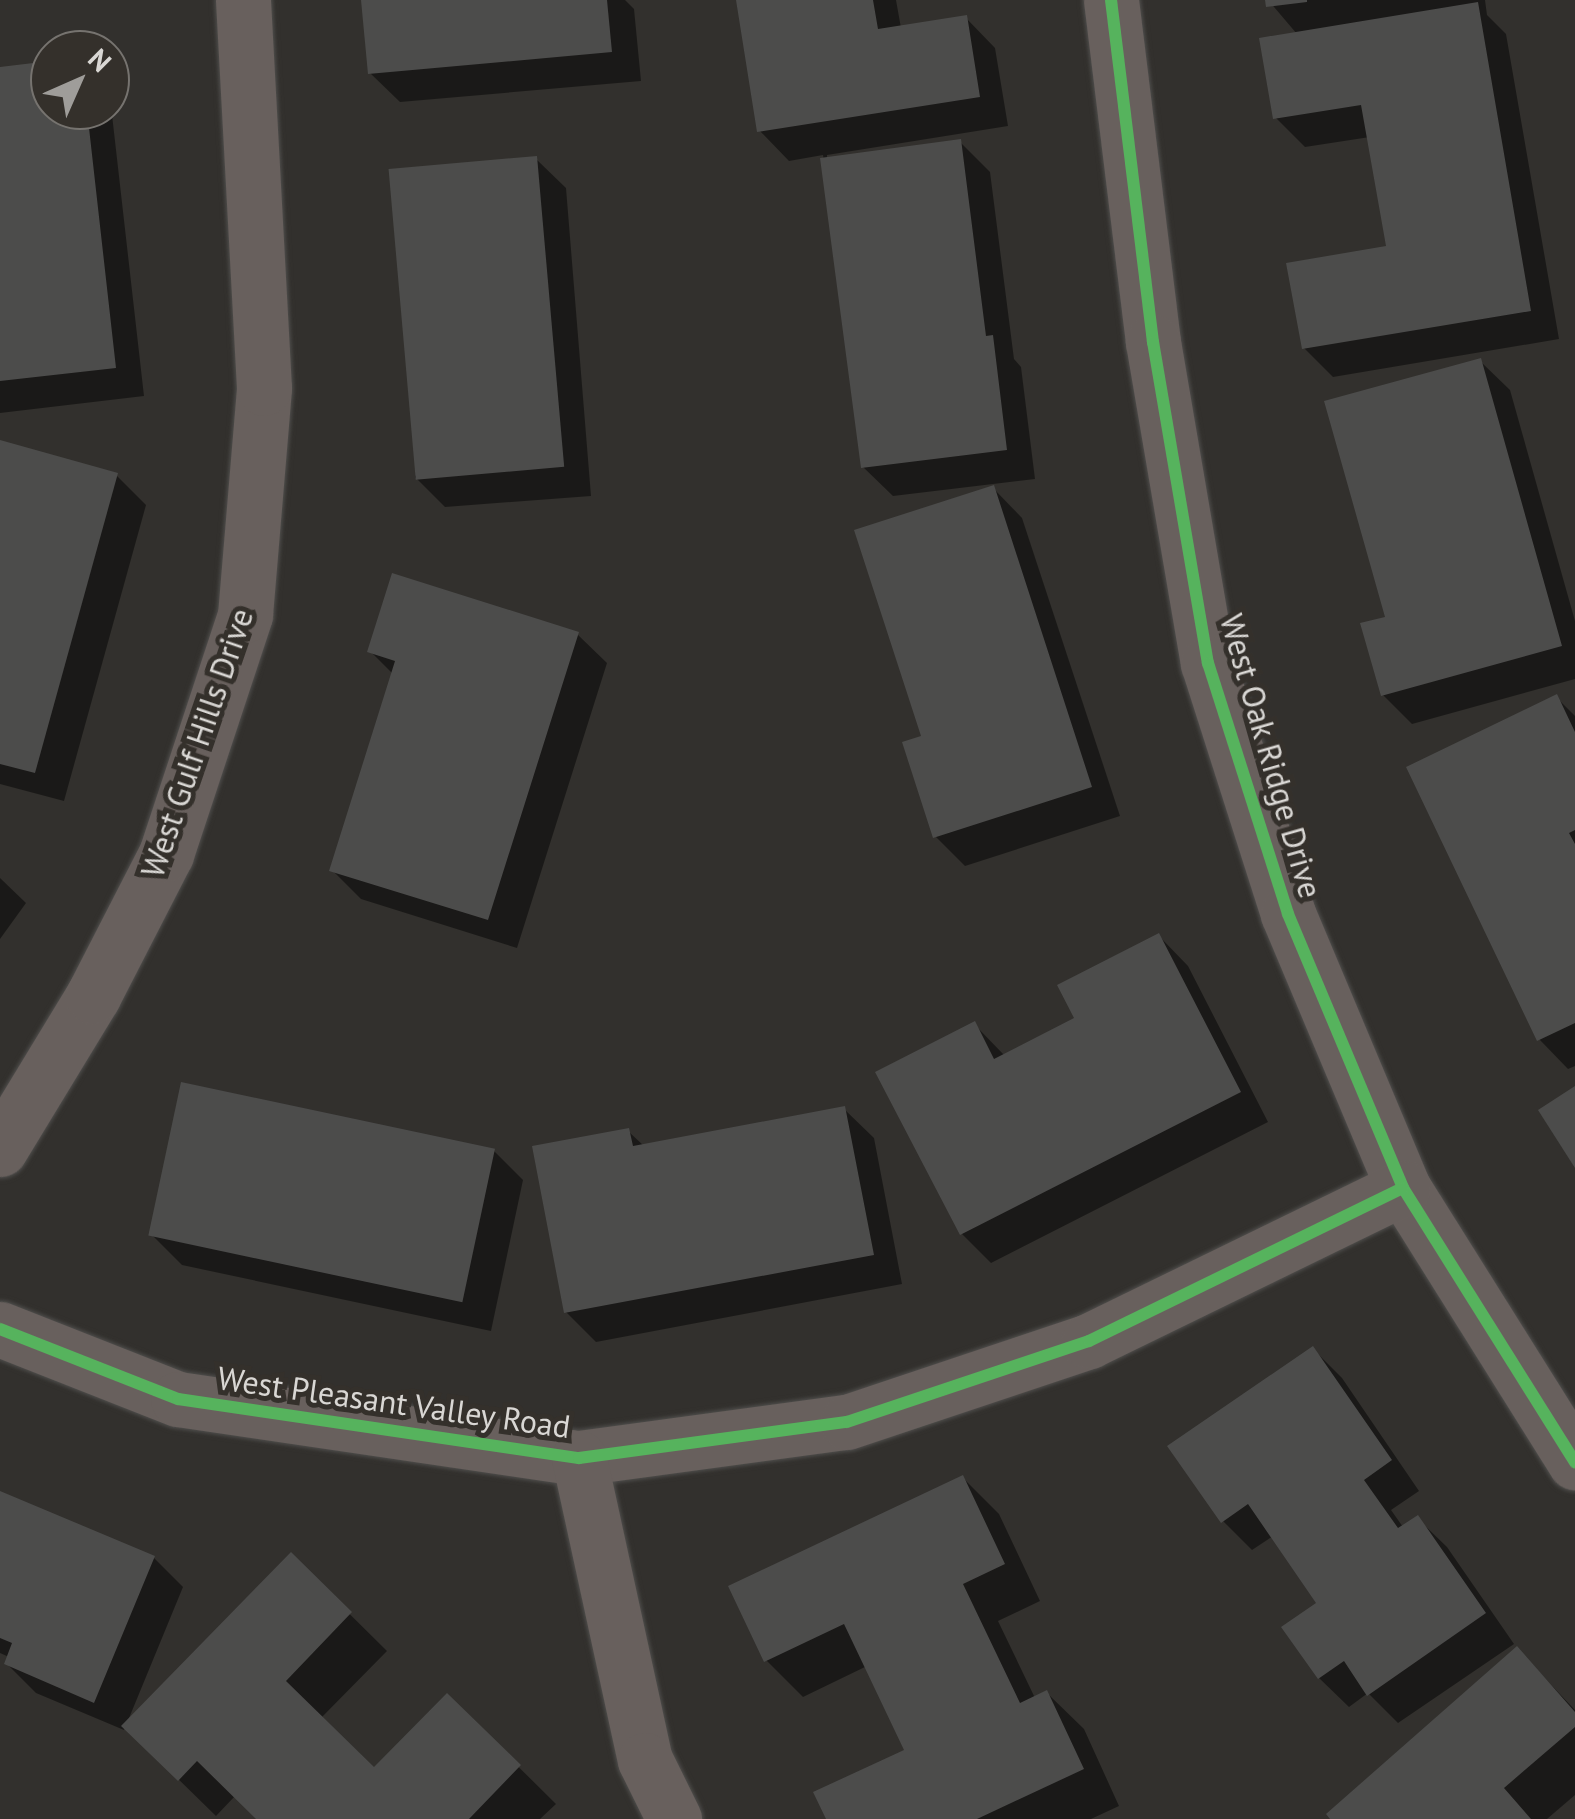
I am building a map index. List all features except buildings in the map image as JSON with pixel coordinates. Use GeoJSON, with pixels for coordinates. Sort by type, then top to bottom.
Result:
{"type":"FeatureCollection","features":[{"type":"Feature","properties":{"kind":"street","name":"West Gulf Hills Drive"},"geometry":{"type":"LineString","coordinates":[[0,1149],[93,996],[166,854],[245,614],[264,388],[244,0]]}},
{"type":"Feature","properties":{"kind":"street","name":"West Oak Ridge Drive"},"geometry":{"type":"LineString","coordinates":[[1111,0],[1153,342],[1208,663],[1288,914],[1403,1188],[1575,1462]]}},
{"type":"Feature","properties":{"kind":"street","name":"West Pleasant Valley Road"},"geometry":{"type":"LineString","coordinates":[[0,1329],[178,1399],[579,1458],[847,1422],[1089,1341],[1403,1188]]}},
{"type":"Feature","properties":{"kind":"street"},"geometry":{"type":"LineString","coordinates":[[579,1458],[645,1760],[674,1819]]}},
{"type":"Feature","properties":{"kind":"cycle path"},"geometry":{"type":"LineString","coordinates":[[1111,0],[1153,342],[1208,663],[1288,914],[1403,1188],[1575,1462]]}},
{"type":"Feature","properties":{"kind":"cycle path"},"geometry":{"type":"LineString","coordinates":[[0,1329],[178,1399],[579,1458],[847,1422],[1089,1341],[1403,1188]]}}]}
